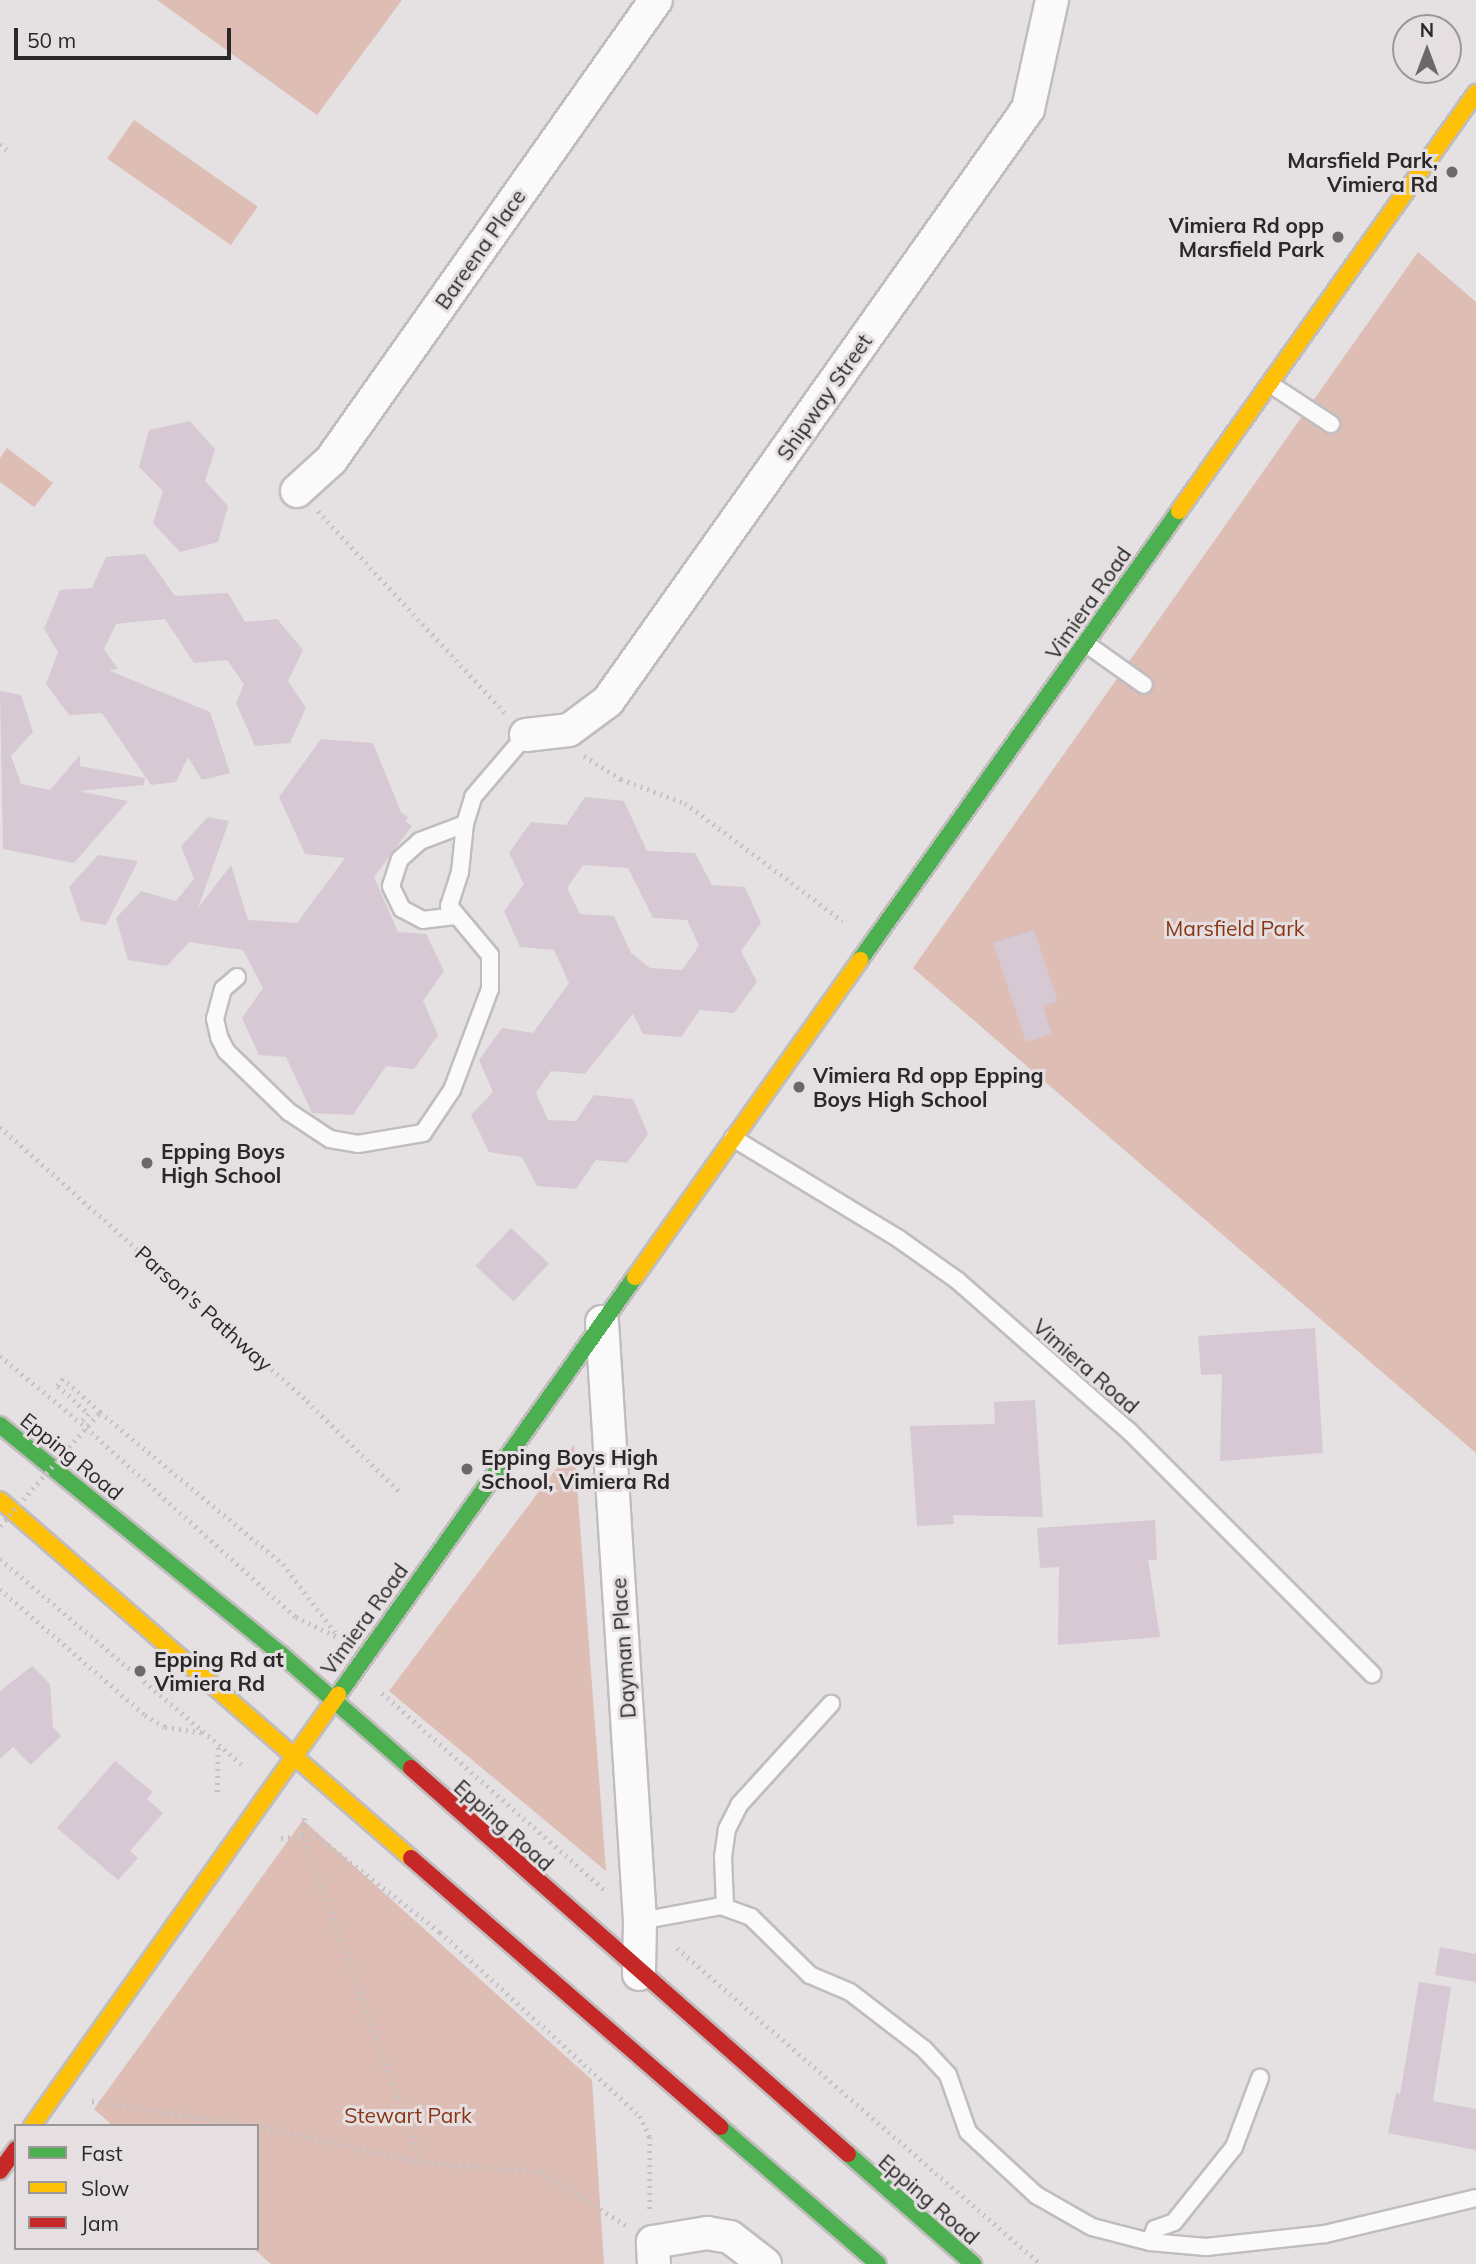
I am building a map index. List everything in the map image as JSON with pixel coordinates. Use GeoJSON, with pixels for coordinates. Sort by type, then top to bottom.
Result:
{"type":"FeatureCollection","features":[{"type":"Feature","properties":{"kind":"street","name":"Bareena Place"},"geometry":{"type":"LineString","coordinates":[[297,491],[331,460],[656,0]]}},
{"type":"Feature","properties":{"kind":"street","name":"Shipway Street"},"geometry":{"type":"LineString","coordinates":[[526,735],[569,730],[608,701],[1028,109],[1052,0]]}},
{"type":"Feature","properties":{"kind":"street","name":"Vimiera Road"},"geometry":{"type":"LineString","coordinates":[[33,2124],[332,1699],[1476,93]]}},
{"type":"Feature","properties":{"kind":"street","name":"Dayman Place"},"geometry":{"type":"LineString","coordinates":[[602,1322],[640,1921],[639,1974]]}},
{"type":"Feature","properties":{"kind":"street","name":"Epping Road"},"geometry":{"type":"LineString","coordinates":[[0,1424],[332,1699],[639,1974],[973,2264]]}},
{"type":"Feature","properties":{"kind":"street"},"geometry":{"type":"LineString","coordinates":[[0,1500],[292,1759],[599,2017],[878,2264]]}},
{"type":"Feature","properties":{"kind":"street"},"geometry":{"type":"LineString","coordinates":[[0,2171],[14,2151]]}},
{"type":"Feature","properties":{"kind":"street"},"geometry":{"type":"LineString","coordinates":[[654,2253],[679,2233],[730,2237],[765,2264]]}},
{"type":"Feature","properties":{"kind":"lane"},"geometry":{"type":"LineString","coordinates":[[1270,384],[1331,424]]}},
{"type":"Feature","properties":{"kind":"lane"},"geometry":{"type":"LineString","coordinates":[[1085,643],[1144,685]]}},
{"type":"Feature","properties":{"kind":"lane"},"geometry":{"type":"LineString","coordinates":[[237,977],[223,989],[215,1019],[219,1037],[226,1051],[289,1112],[330,1139],[358,1144],[423,1133],[441,1112],[489,989],[490,955],[454,916],[450,892],[460,872],[465,824],[473,797],[526,735]]}},
{"type":"Feature","properties":{"kind":"lane"},"geometry":{"type":"LineString","coordinates":[[454,916],[423,920],[402,909],[391,886],[400,859],[420,841],[465,824]]}},
{"type":"Feature","properties":{"kind":"lane","name":"Vimiera Road"},"geometry":{"type":"LineString","coordinates":[[733,1138],[899,1239],[958,1281],[1129,1431],[1373,1674]]}},
{"type":"Feature","properties":{"kind":"lane"},"geometry":{"type":"LineString","coordinates":[[725,1906],[725,1838],[739,1805],[831,1704]]}},
{"type":"Feature","properties":{"kind":"lane"},"geometry":{"type":"LineString","coordinates":[[640,1921],[725,1906],[751,1917],[810,1975],[850,1992],[943,2065],[968,2132],[1036,2195],[1092,2227],[1150,2242],[1206,2247],[1325,2234],[1476,2198]]}},
{"type":"Feature","properties":{"kind":"lane"},"geometry":{"type":"LineString","coordinates":[[1150,2242],[1155,2229],[1174,2222],[1219,2169],[1246,2126],[1260,2078]]}},
{"type":"Feature","properties":{"kind":"path"},"geometry":{"type":"LineString","coordinates":[[0,144],[9,152]]}},
{"type":"Feature","properties":{"kind":"path","name":"Parson's Pathway"},"geometry":{"type":"LineString","coordinates":[[0,1127],[307,1401],[402,1494]]}},
{"type":"Feature","properties":{"kind":"path"},"geometry":{"type":"LineString","coordinates":[[0,1356],[81,1423],[296,1617],[338,1637],[283,1564],[63,1379],[58,1386],[89,1414],[81,1423]]}},
{"type":"Feature","properties":{"kind":"path"},"geometry":{"type":"LineString","coordinates":[[0,1526],[100,1412]]}},
{"type":"Feature","properties":{"kind":"path"},"geometry":{"type":"LineString","coordinates":[[0,1559],[242,1764]]}},
{"type":"Feature","properties":{"kind":"path"},"geometry":{"type":"LineString","coordinates":[[0,1589],[145,1715],[166,1727],[207,1733]]}},
{"type":"Feature","properties":{"kind":"path"},"geometry":{"type":"LineString","coordinates":[[382,1693],[640,1921]]}},
{"type":"Feature","properties":{"kind":"path"},"geometry":{"type":"LineString","coordinates":[[217,1792],[218,1744]]}},
{"type":"Feature","properties":{"kind":"path"},"geometry":{"type":"LineString","coordinates":[[305,1818],[302,1833],[421,2162]]}},
{"type":"Feature","properties":{"kind":"path"},"geometry":{"type":"LineString","coordinates":[[302,1833],[317,1836],[440,1933],[639,2116],[650,2137],[647,2187],[654,2253]]}},
{"type":"Feature","properties":{"kind":"path","name":"Epping Road"},"geometry":{"type":"LineString","coordinates":[[677,1948],[1040,2264]]}},
{"type":"Feature","properties":{"kind":"path"},"geometry":{"type":"LineString","coordinates":[[92,2101],[243,2124]]}},
{"type":"Feature","properties":{"kind":"path"},"geometry":{"type":"LineString","coordinates":[[259,2127],[421,2162],[541,2172],[654,2253]]}},
{"type":"Feature","properties":{"kind":"green space"},"geometry":{"type":"Polygon","coordinates":[[[157,0],[402,0],[317,115],[157,0]]]}},
{"type":"Feature","properties":{"kind":"green space"},"geometry":{"type":"Polygon","coordinates":[[[134,120],[258,207],[231,245],[107,159],[134,120]]]}},
{"type":"Feature","properties":{"kind":"green space","name":"Marsfield Park"},"geometry":{"type":"Polygon","coordinates":[[[1418,252],[1476,302],[1476,1453],[913,968],[1418,252]]]}},
{"type":"Feature","properties":{"kind":"green space"},"geometry":{"type":"Polygon","coordinates":[[[7,448],[53,483],[34,507],[0,482],[0,458],[7,448]]]}},
{"type":"Feature","properties":{"kind":"green space"},"geometry":{"type":"Polygon","coordinates":[[[574,1445],[606,1871],[389,1691],[574,1445]]]}},
{"type":"Feature","properties":{"kind":"green space","name":"Stewart Park"},"geometry":{"type":"Polygon","coordinates":[[[303,1820],[592,2080],[604,2264],[271,2264],[255,2250],[259,2250],[259,2124],[111,2124],[94,2109],[303,1820]]]}},
{"type":"Feature","properties":{"kind":"building"},"geometry":{"type":"Polygon","coordinates":[[[190,421],[215,449],[205,481],[228,506],[218,542],[180,552],[153,523],[163,491],[139,467],[149,430],[190,421]]]}},
{"type":"Feature","properties":{"kind":"building"},"geometry":{"type":"Polygon","coordinates":[[[145,554],[175,596],[228,593],[245,622],[277,619],[303,650],[288,681],[306,708],[290,743],[255,746],[236,703],[244,684],[227,660],[194,663],[165,619],[116,624],[104,649],[118,669],[108,670],[210,712],[230,773],[202,780],[188,757],[176,782],[151,785],[102,713],[69,715],[46,684],[58,652],[44,629],[60,590],[92,588],[106,557],[145,554]]]}},
{"type":"Feature","properties":{"kind":"building"},"geometry":{"type":"Polygon","coordinates":[[[0,691],[21,695],[33,732],[11,756],[21,784],[50,790],[80,755],[80,766],[145,778],[144,785],[78,791],[128,801],[74,863],[3,849],[0,691]]]}},
{"type":"Feature","properties":{"kind":"building"},"geometry":{"type":"Polygon","coordinates":[[[321,739],[373,743],[401,812],[408,817],[405,821],[412,826],[374,877],[398,932],[426,934],[444,971],[423,1001],[438,1035],[414,1069],[386,1066],[353,1115],[312,1113],[286,1057],[259,1055],[242,1018],[263,988],[243,950],[189,942],[167,966],[128,960],[116,918],[141,891],[176,901],[194,879],[181,846],[208,817],[229,821],[198,908],[231,865],[248,920],[297,923],[345,858],[305,854],[279,797],[321,739]]]}},
{"type":"Feature","properties":{"kind":"building"},"geometry":{"type":"Polygon","coordinates":[[[585,797],[624,801],[647,851],[695,853],[712,885],[745,887],[761,923],[741,951],[757,982],[734,1013],[700,1010],[681,1037],[643,1034],[633,1014],[585,1074],[551,1071],[536,1093],[548,1120],[576,1121],[594,1095],[633,1099],[648,1134],[627,1163],[596,1160],[576,1189],[537,1186],[522,1157],[489,1152],[471,1115],[493,1092],[479,1060],[502,1028],[533,1033],[569,983],[554,950],[520,947],[504,911],[524,884],[509,853],[531,822],[566,825],[585,797]],[[583,865],[567,888],[580,914],[614,916],[631,953],[650,968],[682,970],[699,946],[687,920],[653,918],[628,868],[583,865]]]}},
{"type":"Feature","properties":{"kind":"building"},"geometry":{"type":"Polygon","coordinates":[[[98,855],[138,861],[106,925],[81,921],[69,887],[98,855]]]}},
{"type":"Feature","properties":{"kind":"building"},"geometry":{"type":"Polygon","coordinates":[[[1034,930],[1058,1001],[1043,1006],[1052,1034],[1026,1042],[993,943],[1034,930]]]}},
{"type":"Feature","properties":{"kind":"building"},"geometry":{"type":"Polygon","coordinates":[[[511,1228],[549,1263],[514,1301],[476,1266],[511,1228]]]}},
{"type":"Feature","properties":{"kind":"building"},"geometry":{"type":"Polygon","coordinates":[[[1315,1328],[1323,1453],[1220,1461],[1222,1374],[1201,1375],[1198,1336],[1315,1328]]]}},
{"type":"Feature","properties":{"kind":"building"},"geometry":{"type":"Polygon","coordinates":[[[1035,1400],[1043,1517],[953,1515],[954,1524],[917,1526],[910,1426],[995,1424],[994,1402],[1035,1400]]]}},
{"type":"Feature","properties":{"kind":"building"},"geometry":{"type":"Polygon","coordinates":[[[1155,1520],[1157,1560],[1148,1560],[1160,1637],[1058,1645],[1059,1567],[1040,1568],[1037,1528],[1155,1520]]]}},
{"type":"Feature","properties":{"kind":"building"},"geometry":{"type":"Polygon","coordinates":[[[32,1666],[50,1684],[53,1727],[61,1736],[31,1765],[13,1747],[0,1759],[0,1691],[32,1666]]]}},
{"type":"Feature","properties":{"kind":"building"},"geometry":{"type":"Polygon","coordinates":[[[115,1761],[153,1792],[147,1799],[163,1813],[130,1851],[138,1858],[118,1880],[57,1828],[115,1761]]]}},
{"type":"Feature","properties":{"kind":"building"},"geometry":{"type":"Polygon","coordinates":[[[1440,1947],[1476,1954],[1476,1982],[1435,1975],[1440,1947]]]}},
{"type":"Feature","properties":{"kind":"building"},"geometry":{"type":"Polygon","coordinates":[[[1419,1982],[1451,1987],[1433,2101],[1476,2109],[1476,2150],[1388,2133],[1396,2093],[1400,2094],[1419,1982]]]}},
{"type":"Feature","properties":{"kind":"traffic: fast"},"geometry":{"type":"LineString","coordinates":[[860,960],[1179,511]]}},
{"type":"Feature","properties":{"kind":"traffic: fast"},"geometry":{"type":"LineString","coordinates":[[338,1695],[635,1277]]}},
{"type":"Feature","properties":{"kind":"traffic: fast"},"geometry":{"type":"LineString","coordinates":[[0,1425],[281,1654],[411,1768]]}},
{"type":"Feature","properties":{"kind":"traffic: fast"},"geometry":{"type":"LineString","coordinates":[[720,2127],[878,2264]]}},
{"type":"Feature","properties":{"kind":"traffic: fast"},"geometry":{"type":"LineString","coordinates":[[848,2154],[973,2264]]}},
{"type":"Feature","properties":{"kind":"traffic: slow"},"geometry":{"type":"LineString","coordinates":[[1179,511],[1476,93]]}},
{"type":"Feature","properties":{"kind":"traffic: slow"},"geometry":{"type":"LineString","coordinates":[[635,1277],[860,960]]}},
{"type":"Feature","properties":{"kind":"traffic: slow"},"geometry":{"type":"LineString","coordinates":[[0,1500],[411,1858]]}},
{"type":"Feature","properties":{"kind":"traffic: slow"},"geometry":{"type":"LineString","coordinates":[[33,2124],[338,1695]]}},
{"type":"Feature","properties":{"kind":"traffic: jam"},"geometry":{"type":"LineString","coordinates":[[411,1768],[848,2154]]}},
{"type":"Feature","properties":{"kind":"traffic: jam"},"geometry":{"type":"LineString","coordinates":[[411,1858],[720,2127]]}},
{"type":"Feature","properties":{"kind":"traffic: jam"},"geometry":{"type":"LineString","coordinates":[[0,2171],[14,2152]]}},
{"type":"Feature","properties":{"kind":"place","name":"Marsfield Park, Vimiera Rd"},"geometry":{"type":"Point","coordinates":[1452,172]}},
{"type":"Feature","properties":{"kind":"place","name":"Vimiera Rd opp Marsfield Park"},"geometry":{"type":"Point","coordinates":[1338,237]}},
{"type":"Feature","properties":{"kind":"place","name":"Vimiera Rd opp Epping Boys High School"},"geometry":{"type":"Point","coordinates":[799,1087]}},
{"type":"Feature","properties":{"kind":"place","name":"Epping Boys High School"},"geometry":{"type":"Point","coordinates":[147,1163]}},
{"type":"Feature","properties":{"kind":"place","name":"Epping Boys High School, Vimiera Rd"},"geometry":{"type":"Point","coordinates":[467,1469]}},
{"type":"Feature","properties":{"kind":"place","name":"Epping Rd at Vimiera Rd"},"geometry":{"type":"Point","coordinates":[140,1671]}}]}
